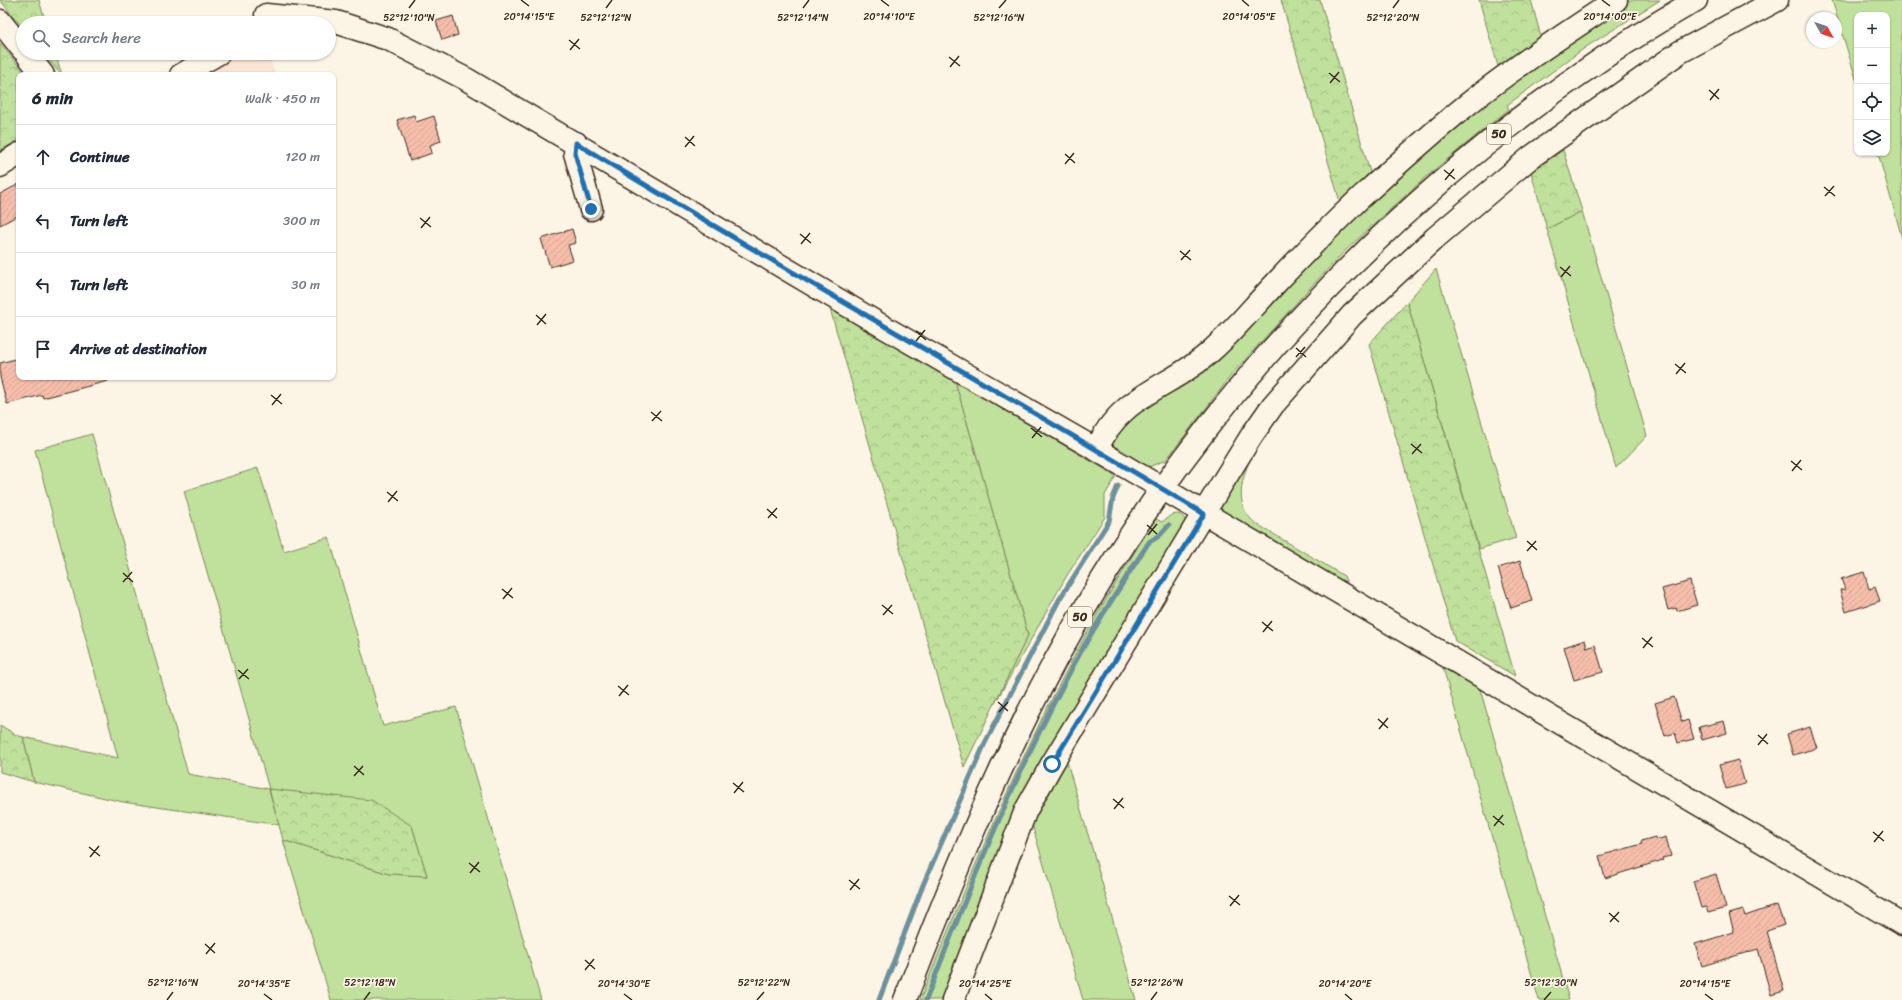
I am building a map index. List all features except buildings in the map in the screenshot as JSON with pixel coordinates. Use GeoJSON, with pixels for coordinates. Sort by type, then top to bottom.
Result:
{"type":"FeatureCollection","features":[{"type":"Feature","properties":{"kind":"street"},"geometry":{"type":"LineString","coordinates":[[1097,450],[1102,437],[1126,408],[1140,397],[1202,360],[1233,330],[1275,284],[1358,200],[1462,108],[1546,46],[1616,0]]}},
{"type":"Feature","properties":{"kind":"street","name":"50"},"geometry":{"type":"LineString","coordinates":[[905,1000],[966,848],[1056,659],[1089,602],[1162,488],[1197,440],[1276,346],[1357,259],[1426,194],[1509,126],[1568,83],[1625,44],[1696,0]]}},
{"type":"Feature","properties":{"kind":"street"},"geometry":{"type":"LineString","coordinates":[[953,1000],[1026,810],[1052,764],[1252,435],[1295,379],[1352,315],[1435,238],[1531,158],[1680,52],[1777,0]]}},
{"type":"Feature","properties":{"kind":"street"},"geometry":{"type":"LineString","coordinates":[[267,13],[290,16]]}},
{"type":"Feature","properties":{"kind":"street"},"geometry":{"type":"LineString","coordinates":[[0,21],[16,41]]}},
{"type":"Feature","properties":{"kind":"street"},"geometry":{"type":"LineString","coordinates":[[336,22],[388,39],[466,79],[889,330],[1162,488],[1902,924]]}},
{"type":"Feature","properties":{"kind":"street"},"geometry":{"type":"LineString","coordinates":[[31,60],[41,72]]}},
{"type":"Feature","properties":{"kind":"street"},"geometry":{"type":"LineString","coordinates":[[186,72],[207,60]]}},
{"type":"Feature","properties":{"kind":"street"},"geometry":{"type":"LineString","coordinates":[[576,143],[575,153],[591,209]]}},
{"type":"Feature","properties":{"kind":"street"},"geometry":{"type":"LineString","coordinates":[[0,166],[16,156]]}},
{"type":"Feature","properties":{"kind":"shaded area"},"geometry":{"type":"Polygon","coordinates":[[[227,60],[270,60],[274,72],[217,72],[216,68],[227,60]]]}},
{"type":"Feature","properties":{"kind":"green space"},"geometry":{"type":"Polygon","coordinates":[[[0,0],[39,0],[44,16],[16,16],[16,19],[0,0]]]}},
{"type":"Feature","properties":{"kind":"green space"},"geometry":{"type":"Polygon","coordinates":[[[1281,0],[1320,0],[1370,172],[1340,202],[1281,0]]]}},
{"type":"Feature","properties":{"kind":"green space"},"geometry":{"type":"Polygon","coordinates":[[[1479,0],[1531,0],[1541,37],[1498,66],[1479,0]]]}},
{"type":"Feature","properties":{"kind":"green space"},"geometry":{"type":"Polygon","coordinates":[[[1628,0],[1660,0],[1586,47],[1507,105],[1509,109],[1428,175],[1346,250],[1233,373],[1166,460],[1141,470],[1115,449],[1112,442],[1116,429],[1282,283],[1464,113],[1619,3],[1628,0]]]}},
{"type":"Feature","properties":{"kind":"green space"},"geometry":{"type":"Polygon","coordinates":[[[1832,0],[1902,0],[1902,238],[1879,156],[1890,156],[1890,12],[1854,12],[1854,72],[1842,33],[1842,12],[1836,12],[1832,0]]]}},
{"type":"Feature","properties":{"kind":"green space"},"geometry":{"type":"Polygon","coordinates":[[[0,43],[24,72],[16,72],[16,142],[0,151],[0,43]]]}},
{"type":"Feature","properties":{"kind":"green space"},"geometry":{"type":"Polygon","coordinates":[[[49,60],[57,60],[61,72],[59,72],[49,60]]]}},
{"type":"Feature","properties":{"kind":"green space"},"geometry":{"type":"Polygon","coordinates":[[[1563,150],[1582,211],[1547,229],[1531,172],[1563,150]]]}},
{"type":"Feature","properties":{"kind":"green space"},"geometry":{"type":"Polygon","coordinates":[[[1582,211],[1647,436],[1616,468],[1547,229],[1582,211]]]}},
{"type":"Feature","properties":{"kind":"green space"},"geometry":{"type":"Polygon","coordinates":[[[1436,269],[1516,538],[1479,549],[1407,302],[1436,269]]]}},
{"type":"Feature","properties":{"kind":"green space"},"geometry":{"type":"Polygon","coordinates":[[[1407,302],[1515,676],[1455,641],[1369,344],[1407,302]]]}},
{"type":"Feature","properties":{"kind":"green space"},"geometry":{"type":"Polygon","coordinates":[[[830,309],[955,381],[1028,635],[964,767],[830,309]]]}},
{"type":"Feature","properties":{"kind":"green space"},"geometry":{"type":"Polygon","coordinates":[[[955,381],[1116,476],[1105,495],[1105,517],[1066,577],[994,705],[1028,635],[955,381]]]}},
{"type":"Feature","properties":{"kind":"green space"},"geometry":{"type":"Polygon","coordinates":[[[1277,411],[1247,467],[1242,483],[1241,497],[1245,511],[1255,523],[1344,576],[1350,591],[1220,511],[1221,504],[1277,411]]]}},
{"type":"Feature","properties":{"kind":"green space"},"geometry":{"type":"Polygon","coordinates":[[[92,434],[188,774],[269,789],[184,491],[258,468],[284,551],[329,537],[383,726],[456,707],[541,1000],[331,1000],[283,840],[389,874],[427,876],[412,826],[269,790],[280,825],[123,802],[34,782],[23,737],[118,758],[35,450],[92,434]]]}},
{"type":"Feature","properties":{"kind":"green space"},"geometry":{"type":"Polygon","coordinates":[[[1178,514],[1185,519],[1186,528],[960,954],[942,1000],[920,1000],[986,841],[1058,686],[1114,586],[1156,519],[1162,522],[1171,515],[1178,514]]]}},
{"type":"Feature","properties":{"kind":"green space"},"geometry":{"type":"Polygon","coordinates":[[[1443,668],[1480,689],[1569,1000],[1539,1000],[1443,668]]]}},
{"type":"Feature","properties":{"kind":"green space"},"geometry":{"type":"Polygon","coordinates":[[[0,725],[16,735],[23,737],[34,782],[0,772],[0,725]]]}},
{"type":"Feature","properties":{"kind":"green space"},"geometry":{"type":"Polygon","coordinates":[[[1067,762],[1136,1000],[1083,1000],[1032,824],[1067,762]]]}},
{"type":"Feature","properties":{"kind":"green space"},"geometry":{"type":"Polygon","coordinates":[[[269,789],[371,800],[412,826],[427,876],[389,874],[283,840],[269,789]]]}},
{"type":"Feature","properties":{"kind":"waterway"},"geometry":{"type":"LineString","coordinates":[[879,1000],[923,885],[985,743],[1059,600],[1109,521],[1113,498],[1118,486]]}},
{"type":"Feature","properties":{"kind":"waterway"},"geometry":{"type":"LineString","coordinates":[[926,1000],[1006,802],[1062,687],[1092,632],[1149,542],[1159,536],[1169,525]]}},
{"type":"Feature","properties":{"kind":"route"},"geometry":{"type":"LineString","coordinates":[[591,209],[575,153],[576,143],[889,330],[1097,450],[1204,514],[1052,764]]}}]}
